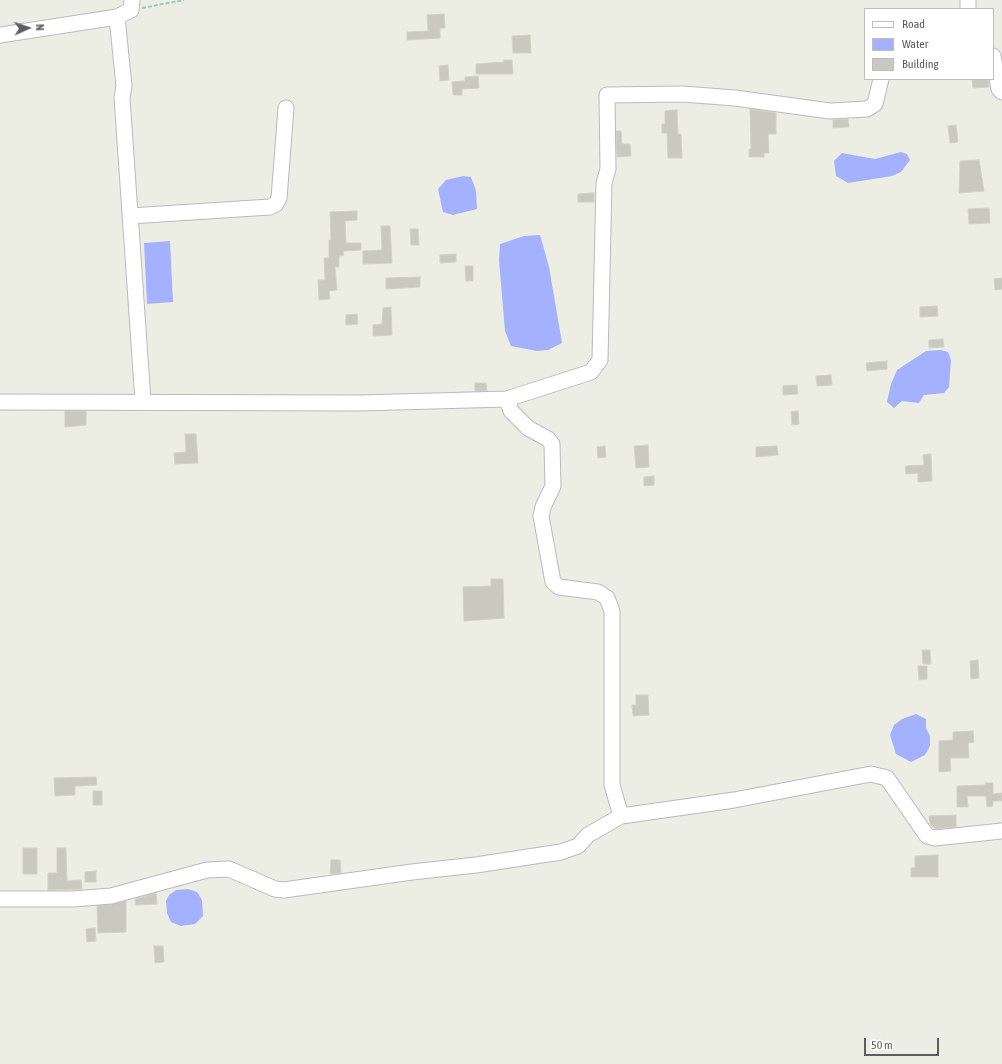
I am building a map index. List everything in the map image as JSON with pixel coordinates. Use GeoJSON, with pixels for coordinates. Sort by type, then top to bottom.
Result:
{"type":"FeatureCollection","features":[{"type":"Feature","properties":{"kind":"street"},"geometry":{"type":"LineString","coordinates":[[0,35],[117,17],[132,5]]}},
{"type":"Feature","properties":{"kind":"street"},"geometry":{"type":"LineString","coordinates":[[117,17],[124,86],[122,98],[143,402]]}},
{"type":"Feature","properties":{"kind":"street"},"geometry":{"type":"LineString","coordinates":[[994,61],[999,88],[1002,92]]}},
{"type":"Feature","properties":{"kind":"street"},"geometry":{"type":"LineString","coordinates":[[0,402],[360,403],[507,399],[591,372],[600,360],[604,183],[608,169],[606,95],[683,94],[735,98],[830,111],[860,110],[872,107],[875,104],[881,80]]}},
{"type":"Feature","properties":{"kind":"street"},"geometry":{"type":"LineString","coordinates":[[130,216],[270,207],[276,204],[279,198],[286,108]]}},
{"type":"Feature","properties":{"kind":"street"},"geometry":{"type":"LineString","coordinates":[[507,399],[511,411],[528,428],[548,439],[552,444],[553,486],[543,507],[541,516],[553,582],[559,587],[598,592],[607,598],[612,611],[612,785],[621,816]]}},
{"type":"Feature","properties":{"kind":"street"},"geometry":{"type":"LineString","coordinates":[[0,899],[73,899],[111,896],[207,870],[229,869],[275,889],[284,890],[412,872],[476,865],[561,852],[578,846],[588,835],[621,816],[734,800],[870,774],[887,778],[897,790],[927,836],[935,838],[1002,831]]}},
{"type":"Feature","properties":{"kind":"path"},"geometry":{"type":"LineString","coordinates":[[132,5],[184,0]]}},
{"type":"Feature","properties":{"kind":"water"},"geometry":{"type":"Polygon","coordinates":[[[901,152],[907,154],[910,160],[901,172],[892,176],[848,183],[836,176],[834,161],[842,153],[875,159],[901,152]]]}},
{"type":"Feature","properties":{"kind":"water"},"geometry":{"type":"Polygon","coordinates":[[[463,176],[471,177],[476,191],[477,209],[453,215],[443,212],[438,189],[446,180],[463,176]]]}},
{"type":"Feature","properties":{"kind":"water"},"geometry":{"type":"Polygon","coordinates":[[[540,235],[549,267],[562,343],[548,350],[537,351],[511,346],[505,331],[499,260],[500,244],[524,236],[540,235]]]}},
{"type":"Feature","properties":{"kind":"water"},"geometry":{"type":"Polygon","coordinates":[[[170,241],[173,302],[147,304],[144,243],[170,241]]]}},
{"type":"Feature","properties":{"kind":"water"},"geometry":{"type":"Polygon","coordinates":[[[941,350],[948,352],[951,360],[949,387],[944,393],[924,395],[919,403],[902,401],[894,408],[887,402],[891,384],[897,370],[926,351],[941,350]]]}},
{"type":"Feature","properties":{"kind":"water"},"geometry":{"type":"Polygon","coordinates":[[[916,714],[926,719],[926,728],[930,736],[930,746],[925,755],[911,762],[896,754],[890,735],[894,725],[902,719],[916,714]]]}},
{"type":"Feature","properties":{"kind":"water"},"geometry":{"type":"Polygon","coordinates":[[[188,889],[197,892],[202,900],[203,916],[195,924],[181,926],[171,922],[167,913],[166,901],[169,895],[176,890],[188,889]]]}},
{"type":"Feature","properties":{"kind":"building"},"geometry":{"type":"Polygon","coordinates":[[[444,14],[445,28],[440,28],[440,38],[407,40],[407,32],[428,31],[427,15],[444,14]]]}},
{"type":"Feature","properties":{"kind":"building"},"geometry":{"type":"Polygon","coordinates":[[[530,35],[531,53],[513,53],[512,36],[530,35]]]}},
{"type":"Feature","properties":{"kind":"building"},"geometry":{"type":"Polygon","coordinates":[[[504,60],[512,60],[513,74],[476,74],[476,64],[504,62],[504,60]]]}},
{"type":"Feature","properties":{"kind":"building"},"geometry":{"type":"Polygon","coordinates":[[[448,65],[449,80],[440,81],[439,66],[448,65]]]}},
{"type":"Feature","properties":{"kind":"building"},"geometry":{"type":"Polygon","coordinates":[[[478,76],[479,88],[462,89],[462,95],[453,95],[452,82],[465,81],[465,77],[478,76]]]}},
{"type":"Feature","properties":{"kind":"building"},"geometry":{"type":"Polygon","coordinates":[[[972,80],[988,80],[989,87],[973,88],[972,80]]]}},
{"type":"Feature","properties":{"kind":"building"},"geometry":{"type":"Polygon","coordinates":[[[750,109],[776,113],[776,134],[768,134],[769,153],[764,153],[764,157],[749,157],[749,149],[751,149],[750,109]]]}},
{"type":"Feature","properties":{"kind":"building"},"geometry":{"type":"Polygon","coordinates":[[[677,110],[678,134],[681,134],[682,158],[668,158],[667,133],[662,133],[662,124],[665,124],[665,111],[677,110]]]}},
{"type":"Feature","properties":{"kind":"building"},"geometry":{"type":"Polygon","coordinates":[[[848,119],[849,127],[833,128],[833,120],[848,119]]]}},
{"type":"Feature","properties":{"kind":"building"},"geometry":{"type":"Polygon","coordinates":[[[956,125],[958,142],[950,143],[948,126],[956,125]]]}},
{"type":"Feature","properties":{"kind":"building"},"geometry":{"type":"Polygon","coordinates":[[[616,131],[621,131],[622,144],[630,144],[631,156],[617,157],[616,131]]]}},
{"type":"Feature","properties":{"kind":"building"},"geometry":{"type":"Polygon","coordinates":[[[979,160],[984,191],[959,193],[960,161],[979,160]]]}},
{"type":"Feature","properties":{"kind":"building"},"geometry":{"type":"Polygon","coordinates":[[[594,193],[594,202],[578,202],[578,194],[594,193]]]}},
{"type":"Feature","properties":{"kind":"building"},"geometry":{"type":"Polygon","coordinates":[[[989,208],[990,223],[969,224],[968,209],[989,208]]]}},
{"type":"Feature","properties":{"kind":"building"},"geometry":{"type":"Polygon","coordinates":[[[357,211],[357,220],[345,221],[346,243],[361,243],[361,250],[343,251],[344,255],[339,256],[339,267],[335,267],[337,290],[329,291],[330,299],[319,300],[318,280],[325,280],[324,258],[329,258],[329,240],[331,240],[330,212],[357,211]]]}},
{"type":"Feature","properties":{"kind":"building"},"geometry":{"type":"Polygon","coordinates":[[[381,226],[390,226],[392,263],[363,264],[363,251],[382,250],[381,226]]]}},
{"type":"Feature","properties":{"kind":"building"},"geometry":{"type":"Polygon","coordinates":[[[410,229],[418,229],[419,245],[411,245],[410,229]]]}},
{"type":"Feature","properties":{"kind":"building"},"geometry":{"type":"Polygon","coordinates":[[[456,254],[456,262],[440,263],[440,255],[456,254]]]}},
{"type":"Feature","properties":{"kind":"building"},"geometry":{"type":"Polygon","coordinates":[[[465,266],[473,266],[473,281],[466,281],[465,266]]]}},
{"type":"Feature","properties":{"kind":"building"},"geometry":{"type":"Polygon","coordinates":[[[420,277],[420,287],[386,289],[386,278],[420,277]]]}},
{"type":"Feature","properties":{"kind":"building"},"geometry":{"type":"Polygon","coordinates":[[[1002,278],[1002,289],[995,290],[994,279],[1002,278]]]}},
{"type":"Feature","properties":{"kind":"building"},"geometry":{"type":"Polygon","coordinates":[[[937,306],[938,316],[920,317],[920,307],[937,306]]]}},
{"type":"Feature","properties":{"kind":"building"},"geometry":{"type":"Polygon","coordinates":[[[391,307],[392,335],[373,336],[373,325],[382,324],[383,308],[391,307]]]}},
{"type":"Feature","properties":{"kind":"building"},"geometry":{"type":"Polygon","coordinates":[[[357,314],[358,324],[346,325],[346,315],[357,314]]]}},
{"type":"Feature","properties":{"kind":"building"},"geometry":{"type":"Polygon","coordinates":[[[943,339],[944,347],[929,348],[929,340],[943,339]]]}},
{"type":"Feature","properties":{"kind":"building"},"geometry":{"type":"Polygon","coordinates":[[[887,361],[887,369],[867,371],[866,363],[887,361]]]}},
{"type":"Feature","properties":{"kind":"building"},"geometry":{"type":"Polygon","coordinates":[[[831,375],[832,385],[817,386],[816,376],[831,375]]]}},
{"type":"Feature","properties":{"kind":"building"},"geometry":{"type":"Polygon","coordinates":[[[475,383],[486,383],[487,391],[475,391],[475,383]]]}},
{"type":"Feature","properties":{"kind":"building"},"geometry":{"type":"Polygon","coordinates":[[[797,385],[798,394],[783,395],[783,386],[797,385]]]}},
{"type":"Feature","properties":{"kind":"building"},"geometry":{"type":"Polygon","coordinates":[[[65,411],[86,411],[86,425],[65,427],[65,411]]]}},
{"type":"Feature","properties":{"kind":"building"},"geometry":{"type":"Polygon","coordinates":[[[798,411],[799,424],[792,425],[791,412],[798,411]]]}},
{"type":"Feature","properties":{"kind":"building"},"geometry":{"type":"Polygon","coordinates":[[[185,434],[196,434],[198,463],[175,464],[174,453],[186,452],[185,434]]]}},
{"type":"Feature","properties":{"kind":"building"},"geometry":{"type":"Polygon","coordinates":[[[648,445],[649,467],[636,468],[634,446],[648,445]]]}},
{"type":"Feature","properties":{"kind":"building"},"geometry":{"type":"Polygon","coordinates":[[[605,446],[606,457],[598,458],[597,447],[605,446]]]}},
{"type":"Feature","properties":{"kind":"building"},"geometry":{"type":"Polygon","coordinates":[[[777,446],[778,455],[756,457],[756,447],[777,446]]]}},
{"type":"Feature","properties":{"kind":"building"},"geometry":{"type":"Polygon","coordinates":[[[931,454],[932,481],[918,482],[918,473],[906,474],[905,466],[924,465],[923,455],[931,454]]]}},
{"type":"Feature","properties":{"kind":"building"},"geometry":{"type":"Polygon","coordinates":[[[654,476],[654,485],[644,486],[644,477],[654,476]]]}},
{"type":"Feature","properties":{"kind":"building"},"geometry":{"type":"Polygon","coordinates":[[[491,579],[503,579],[504,618],[464,621],[463,587],[491,586],[491,579]]]}},
{"type":"Feature","properties":{"kind":"building"},"geometry":{"type":"Polygon","coordinates":[[[922,650],[930,650],[931,664],[923,664],[922,650]]]}},
{"type":"Feature","properties":{"kind":"building"},"geometry":{"type":"Polygon","coordinates":[[[978,660],[979,678],[971,679],[970,661],[978,660]]]}},
{"type":"Feature","properties":{"kind":"building"},"geometry":{"type":"Polygon","coordinates":[[[918,666],[927,666],[927,679],[919,680],[918,666]]]}},
{"type":"Feature","properties":{"kind":"building"},"geometry":{"type":"Polygon","coordinates":[[[636,695],[648,695],[649,715],[633,716],[632,705],[636,705],[636,695]]]}},
{"type":"Feature","properties":{"kind":"building"},"geometry":{"type":"Polygon","coordinates":[[[973,731],[974,742],[968,743],[969,758],[950,758],[951,771],[939,772],[939,741],[953,740],[953,732],[973,731]]]}},
{"type":"Feature","properties":{"kind":"building"},"geometry":{"type":"Polygon","coordinates":[[[96,777],[97,785],[75,786],[75,795],[55,796],[54,778],[96,777]]]}},
{"type":"Feature","properties":{"kind":"building"},"geometry":{"type":"Polygon","coordinates":[[[985,783],[993,783],[993,794],[1002,793],[1002,801],[993,801],[993,806],[987,807],[986,796],[967,796],[968,807],[957,807],[957,786],[985,785],[985,783]]]}},
{"type":"Feature","properties":{"kind":"building"},"geometry":{"type":"Polygon","coordinates":[[[93,791],[102,791],[102,805],[93,805],[93,791]]]}},
{"type":"Feature","properties":{"kind":"building"},"geometry":{"type":"Polygon","coordinates":[[[956,815],[956,827],[936,829],[930,824],[929,816],[956,815]]]}},
{"type":"Feature","properties":{"kind":"building"},"geometry":{"type":"Polygon","coordinates":[[[23,848],[37,848],[37,874],[23,874],[23,848]]]}},
{"type":"Feature","properties":{"kind":"building"},"geometry":{"type":"Polygon","coordinates":[[[57,848],[66,848],[67,881],[81,880],[82,889],[48,890],[48,873],[57,873],[57,848]]]}},
{"type":"Feature","properties":{"kind":"building"},"geometry":{"type":"Polygon","coordinates":[[[938,855],[938,877],[911,877],[911,868],[915,868],[915,856],[938,855]]]}},
{"type":"Feature","properties":{"kind":"building"},"geometry":{"type":"Polygon","coordinates":[[[331,860],[340,860],[341,873],[330,874],[331,860]]]}},
{"type":"Feature","properties":{"kind":"building"},"geometry":{"type":"Polygon","coordinates":[[[96,871],[96,882],[85,882],[85,872],[96,871]]]}},
{"type":"Feature","properties":{"kind":"building"},"geometry":{"type":"Polygon","coordinates":[[[156,893],[157,904],[136,905],[135,899],[156,893]]]}},
{"type":"Feature","properties":{"kind":"building"},"geometry":{"type":"Polygon","coordinates":[[[126,901],[126,932],[98,933],[97,906],[126,901]]]}},
{"type":"Feature","properties":{"kind":"building"},"geometry":{"type":"Polygon","coordinates":[[[95,928],[96,941],[87,942],[86,929],[95,928]]]}},
{"type":"Feature","properties":{"kind":"building"},"geometry":{"type":"Polygon","coordinates":[[[154,946],[163,946],[164,962],[155,963],[154,946]]]}}]}
